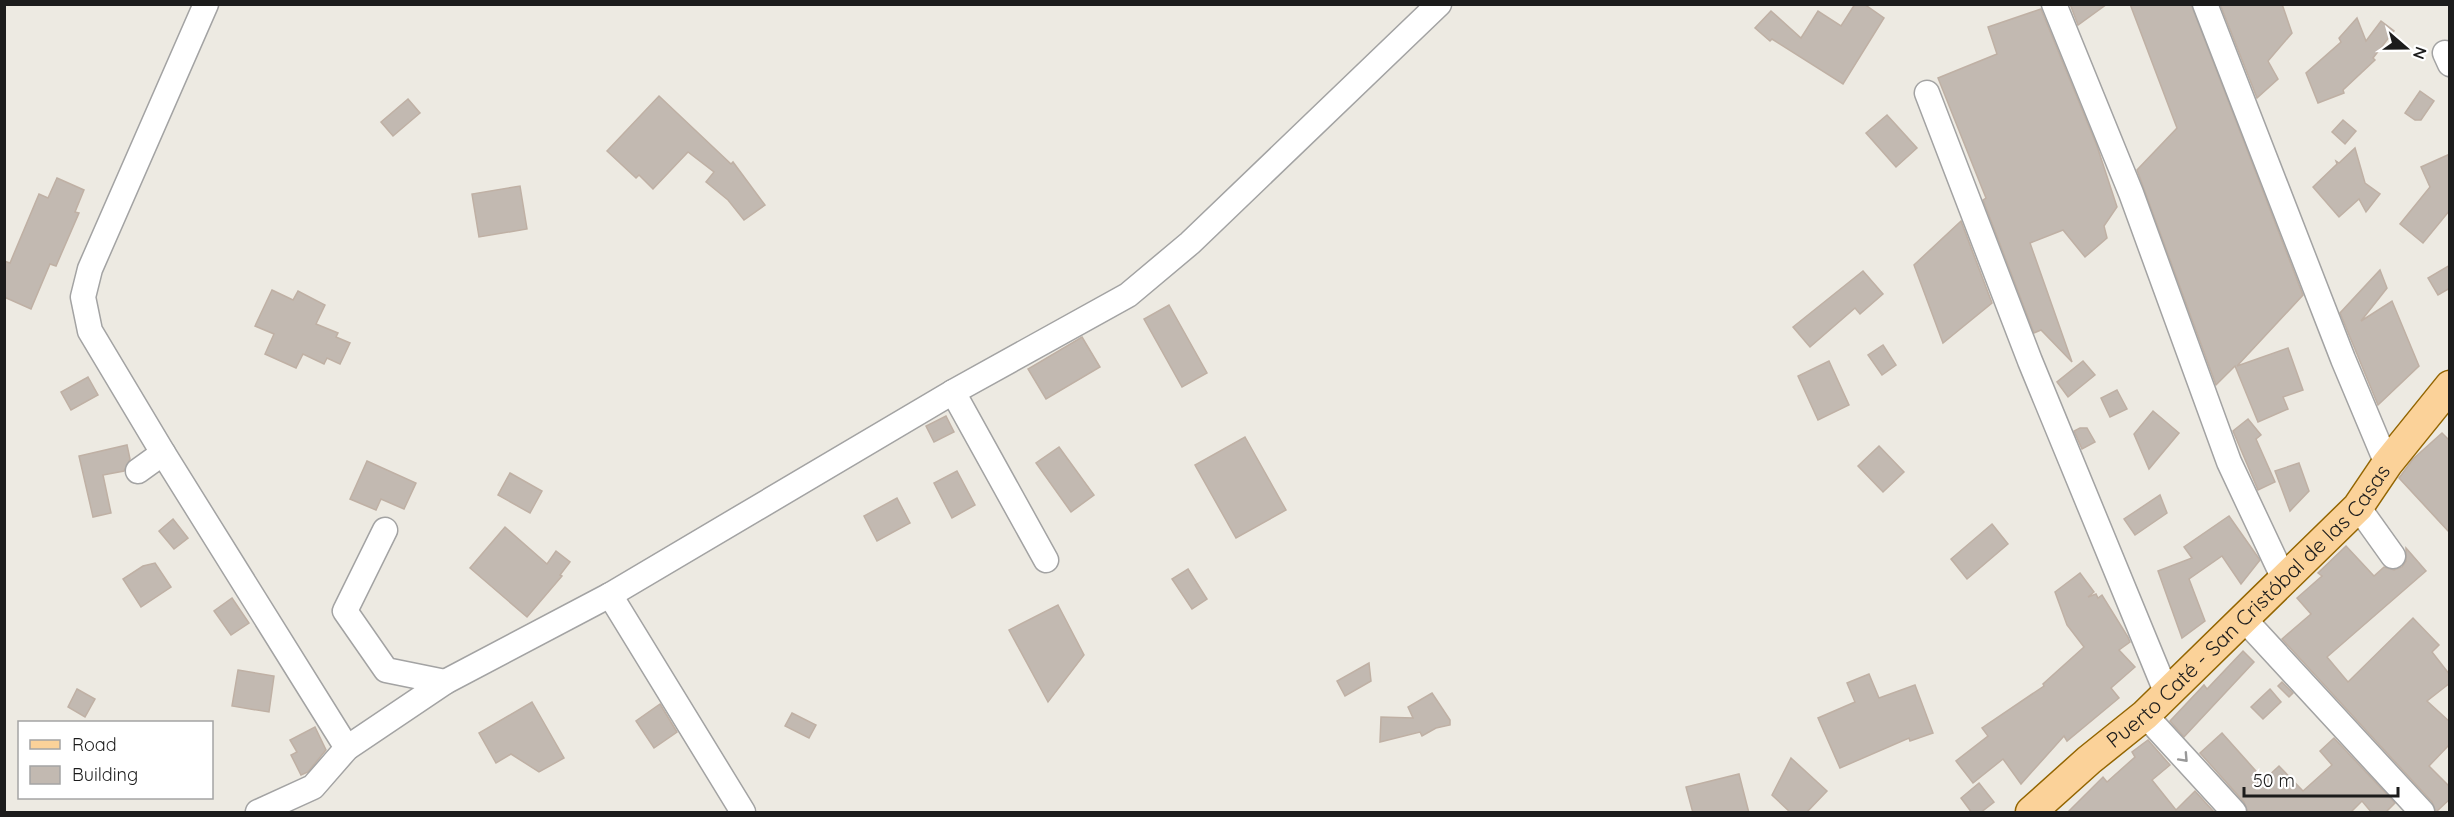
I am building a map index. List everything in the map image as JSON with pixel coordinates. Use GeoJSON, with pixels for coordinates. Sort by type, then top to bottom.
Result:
{"type":"FeatureCollection","features":[{"type":"Feature","properties":{"kind":"main road","name":"Puerto Caté - San Cristóbal de las Casas"},"geometry":{"type":"LineString","coordinates":[[2038,810],[2089,760],[2145,715],[2358,507],[2387,464],[2450,386]]}},
{"type":"Feature","properties":{"kind":"street"},"geometry":{"type":"LineString","coordinates":[[206,4],[90,269],[83,297],[90,331],[163,453],[348,748]]}},
{"type":"Feature","properties":{"kind":"street"},"geometry":{"type":"LineString","coordinates":[[258,813],[313,787],[348,748],[445,682],[610,595],[953,392],[1128,295],[1190,243],[1439,4]]}},
{"type":"Feature","properties":{"kind":"street"},"geometry":{"type":"LineString","coordinates":[[2054,4],[2132,193],[2229,462],[2284,579]]}},
{"type":"Feature","properties":{"kind":"street"},"geometry":{"type":"LineString","coordinates":[[2205,4],[2343,359],[2387,464]]}},
{"type":"Feature","properties":{"kind":"street"},"geometry":{"type":"LineString","coordinates":[[1927,93],[2039,382],[2167,694]]}},
{"type":"Feature","properties":{"kind":"street"},"geometry":{"type":"LineString","coordinates":[[953,392],[1046,560]]}},
{"type":"Feature","properties":{"kind":"street"},"geometry":{"type":"LineString","coordinates":[[138,471],[163,453]]}},
{"type":"Feature","properties":{"kind":"street"},"geometry":{"type":"LineString","coordinates":[[2358,507],[2393,556]]}},
{"type":"Feature","properties":{"kind":"street"},"geometry":{"type":"LineString","coordinates":[[385,530],[345,611],[386,670],[445,682]]}},
{"type":"Feature","properties":{"kind":"street"},"geometry":{"type":"LineString","coordinates":[[610,595],[743,813]]}},
{"type":"Feature","properties":{"kind":"street"},"geometry":{"type":"LineString","coordinates":[[2243,618],[2422,813]]}},
{"type":"Feature","properties":{"kind":"street"},"geometry":{"type":"LineString","coordinates":[[2145,715],[2234,813]]}},
{"type":"Feature","properties":{"kind":"building"},"geometry":{"type":"Polygon","coordinates":[[[1855,4],[1864,4],[1884,18],[1843,84],[1772,39],[1770,41],[1755,28],[1771,11],[1801,38],[1818,11],[1841,26],[1855,4]]]}},
{"type":"Feature","properties":{"kind":"building"},"geometry":{"type":"Polygon","coordinates":[[[2070,4],[2107,4],[2078,25],[2070,4]]]}},
{"type":"Feature","properties":{"kind":"building"},"geometry":{"type":"Polygon","coordinates":[[[2130,4],[2191,4],[2303,295],[2237,366],[2288,348],[2303,390],[2283,397],[2288,409],[2258,422],[2235,366],[2216,385],[2137,170],[2177,128],[2130,4]]]}},
{"type":"Feature","properties":{"kind":"building"},"geometry":{"type":"Polygon","coordinates":[[[2220,4],[2282,4],[2292,33],[2268,61],[2278,79],[2257,98],[2220,4]]]}},
{"type":"Feature","properties":{"kind":"building"},"geometry":{"type":"Polygon","coordinates":[[[2041,9],[2097,146],[2117,207],[2104,226],[2107,238],[2085,257],[2063,230],[2030,243],[2072,362],[2041,330],[2034,333],[1983,200],[1986,198],[1938,78],[1997,54],[1988,27],[2041,9]]]}},
{"type":"Feature","properties":{"kind":"building"},"geometry":{"type":"Polygon","coordinates":[[[2357,18],[2366,41],[2381,21],[2394,31],[2373,58],[2375,60],[2343,90],[2344,93],[2318,103],[2306,73],[2341,42],[2339,38],[2357,18]]]}},
{"type":"Feature","properties":{"kind":"building"},"geometry":{"type":"Polygon","coordinates":[[[2420,91],[2434,101],[2421,120],[2415,120],[2405,113],[2420,91]]]}},
{"type":"Feature","properties":{"kind":"building"},"geometry":{"type":"Polygon","coordinates":[[[659,96],[731,164],[733,162],[765,205],[744,220],[728,200],[706,182],[714,172],[688,152],[653,189],[639,175],[636,178],[607,151],[659,96]]]}},
{"type":"Feature","properties":{"kind":"building"},"geometry":{"type":"Polygon","coordinates":[[[408,99],[420,113],[393,136],[381,122],[408,99]]]}},
{"type":"Feature","properties":{"kind":"building"},"geometry":{"type":"Polygon","coordinates":[[[1887,115],[1917,148],[1896,167],[1866,133],[1887,115]]]}},
{"type":"Feature","properties":{"kind":"building"},"geometry":{"type":"Polygon","coordinates":[[[2343,120],[2356,131],[2345,144],[2332,132],[2343,120]]]}},
{"type":"Feature","properties":{"kind":"building"},"geometry":{"type":"Polygon","coordinates":[[[2355,148],[2365,183],[2380,194],[2366,212],[2359,199],[2339,217],[2313,187],[2337,164],[2336,161],[2339,163],[2355,148]]]}},
{"type":"Feature","properties":{"kind":"building"},"geometry":{"type":"Polygon","coordinates":[[[2450,154],[2450,210],[2423,243],[2400,224],[2430,187],[2421,167],[2450,154]]]}},
{"type":"Feature","properties":{"kind":"building"},"geometry":{"type":"Polygon","coordinates":[[[57,178],[84,190],[75,212],[79,213],[56,266],[50,264],[31,309],[4,297],[4,261],[10,263],[39,194],[48,198],[57,178]]]}},
{"type":"Feature","properties":{"kind":"building"},"geometry":{"type":"Polygon","coordinates":[[[520,186],[527,229],[479,237],[472,194],[520,186]]]}},
{"type":"Feature","properties":{"kind":"building"},"geometry":{"type":"Polygon","coordinates":[[[1961,221],[1992,303],[1943,343],[1914,265],[1961,221]]]}},
{"type":"Feature","properties":{"kind":"building"},"geometry":{"type":"Polygon","coordinates":[[[2450,265],[2450,288],[2438,295],[2428,278],[2450,265]]]}},
{"type":"Feature","properties":{"kind":"building"},"geometry":{"type":"Polygon","coordinates":[[[2380,270],[2387,288],[2361,321],[2392,301],[2419,366],[2378,405],[2340,313],[2380,270]]]}},
{"type":"Feature","properties":{"kind":"building"},"geometry":{"type":"Polygon","coordinates":[[[1863,271],[1883,294],[1860,314],[1855,308],[1810,347],[1793,327],[1863,271]]]}},
{"type":"Feature","properties":{"kind":"building"},"geometry":{"type":"Polygon","coordinates":[[[272,290],[293,300],[298,291],[325,305],[316,324],[338,333],[336,337],[350,343],[340,364],[327,358],[324,364],[303,354],[296,368],[265,354],[274,334],[255,326],[272,290]]]}},
{"type":"Feature","properties":{"kind":"building"},"geometry":{"type":"Polygon","coordinates":[[[1169,305],[1207,373],[1182,387],[1144,319],[1169,305]]]}},
{"type":"Feature","properties":{"kind":"building"},"geometry":{"type":"Polygon","coordinates":[[[1082,337],[1100,367],[1046,399],[1028,369],[1082,337]]]}},
{"type":"Feature","properties":{"kind":"building"},"geometry":{"type":"Polygon","coordinates":[[[1883,345],[1896,365],[1882,375],[1868,355],[1883,345]]]}},
{"type":"Feature","properties":{"kind":"building"},"geometry":{"type":"Polygon","coordinates":[[[1829,361],[1849,405],[1818,420],[1798,376],[1829,361]]]}},
{"type":"Feature","properties":{"kind":"building"},"geometry":{"type":"Polygon","coordinates":[[[2083,361],[2095,375],[2068,397],[2057,382],[2083,361]]]}},
{"type":"Feature","properties":{"kind":"building"},"geometry":{"type":"Polygon","coordinates":[[[88,377],[98,395],[71,410],[61,392],[88,377]]]}},
{"type":"Feature","properties":{"kind":"building"},"geometry":{"type":"Polygon","coordinates":[[[2117,390],[2127,409],[2110,417],[2101,398],[2117,390]]]}},
{"type":"Feature","properties":{"kind":"building"},"geometry":{"type":"Polygon","coordinates":[[[2153,411],[2179,433],[2149,469],[2134,434],[2153,411]]]}},
{"type":"Feature","properties":{"kind":"building"},"geometry":{"type":"Polygon","coordinates":[[[946,416],[954,432],[934,442],[926,426],[946,416]]]}},
{"type":"Feature","properties":{"kind":"building"},"geometry":{"type":"Polygon","coordinates":[[[2248,419],[2261,435],[2256,439],[2275,482],[2258,490],[2233,431],[2248,419]]]}},
{"type":"Feature","properties":{"kind":"building"},"geometry":{"type":"Polygon","coordinates":[[[2087,428],[2095,442],[2082,449],[2074,431],[2087,428]]]}},
{"type":"Feature","properties":{"kind":"building"},"geometry":{"type":"Polygon","coordinates":[[[2442,433],[2450,441],[2450,533],[2399,478],[2413,459],[2442,433]]]}},
{"type":"Feature","properties":{"kind":"building"},"geometry":{"type":"Polygon","coordinates":[[[1245,437],[1286,510],[1236,538],[1195,465],[1245,437]]]}},
{"type":"Feature","properties":{"kind":"building"},"geometry":{"type":"Polygon","coordinates":[[[127,445],[130,459],[124,471],[103,475],[111,513],[93,517],[79,456],[127,445]]]}},
{"type":"Feature","properties":{"kind":"building"},"geometry":{"type":"Polygon","coordinates":[[[1879,446],[1904,472],[1883,492],[1858,466],[1879,446]]]}},
{"type":"Feature","properties":{"kind":"building"},"geometry":{"type":"Polygon","coordinates":[[[1059,447],[1094,495],[1071,512],[1036,463],[1059,447]]]}},
{"type":"Feature","properties":{"kind":"building"},"geometry":{"type":"Polygon","coordinates":[[[367,461],[416,483],[404,509],[381,499],[376,510],[350,499],[367,461]]]}},
{"type":"Feature","properties":{"kind":"building"},"geometry":{"type":"Polygon","coordinates":[[[2299,463],[2309,491],[2290,511],[2275,471],[2299,463]]]}},
{"type":"Feature","properties":{"kind":"building"},"geometry":{"type":"Polygon","coordinates":[[[957,471],[975,505],[952,518],[934,483],[957,471]]]}},
{"type":"Feature","properties":{"kind":"building"},"geometry":{"type":"Polygon","coordinates":[[[510,473],[542,491],[530,513],[498,495],[510,473]]]}},
{"type":"Feature","properties":{"kind":"building"},"geometry":{"type":"Polygon","coordinates":[[[2160,495],[2167,513],[2135,535],[2124,519],[2160,495]]]}},
{"type":"Feature","properties":{"kind":"building"},"geometry":{"type":"Polygon","coordinates":[[[897,498],[910,523],[877,541],[864,516],[897,498]]]}},
{"type":"Feature","properties":{"kind":"building"},"geometry":{"type":"Polygon","coordinates":[[[2229,516],[2260,560],[2241,584],[2222,556],[2189,579],[2205,621],[2182,638],[2158,571],[2192,558],[2184,547],[2229,516]]]}},
{"type":"Feature","properties":{"kind":"building"},"geometry":{"type":"Polygon","coordinates":[[[173,519],[188,538],[174,549],[159,531],[173,519]]]}},
{"type":"Feature","properties":{"kind":"building"},"geometry":{"type":"Polygon","coordinates":[[[1992,524],[2008,544],[1967,579],[1951,559],[1992,524]]]}},
{"type":"Feature","properties":{"kind":"building"},"geometry":{"type":"Polygon","coordinates":[[[505,527],[547,564],[556,551],[570,562],[560,575],[562,576],[527,617],[470,568],[505,527]]]}},
{"type":"Feature","properties":{"kind":"building"},"geometry":{"type":"Polygon","coordinates":[[[2346,546],[2374,576],[2384,567],[2394,570],[2402,567],[2406,561],[2406,548],[2426,571],[2327,657],[2348,682],[2413,618],[2439,645],[2432,652],[2450,675],[2450,683],[2427,701],[2450,722],[2450,744],[2429,766],[2450,787],[2450,799],[2436,812],[2432,802],[2282,639],[2311,614],[2297,598],[2322,576],[2318,573],[2346,546]]]}},
{"type":"Feature","properties":{"kind":"building"},"geometry":{"type":"Polygon","coordinates":[[[155,563],[171,587],[141,607],[123,579],[143,566],[155,563]]]}},
{"type":"Feature","properties":{"kind":"building"},"geometry":{"type":"Polygon","coordinates":[[[1188,569],[1207,599],[1192,609],[1172,579],[1188,569]]]}},
{"type":"Feature","properties":{"kind":"building"},"geometry":{"type":"Polygon","coordinates":[[[2080,573],[2094,592],[2088,597],[2096,594],[2098,598],[2102,595],[2128,637],[2130,642],[2119,650],[2135,667],[2111,688],[2119,698],[2067,741],[2064,736],[2021,784],[2003,759],[1973,783],[1956,761],[1988,736],[1982,728],[2044,686],[2043,684],[2084,647],[2067,625],[2055,592],[2080,573]]]}},
{"type":"Feature","properties":{"kind":"building"},"geometry":{"type":"Polygon","coordinates":[[[232,598],[249,623],[231,635],[214,611],[232,598]]]}},
{"type":"Feature","properties":{"kind":"building"},"geometry":{"type":"Polygon","coordinates":[[[1058,605],[1084,655],[1048,702],[1009,630],[1058,605]]]}},
{"type":"Feature","properties":{"kind":"building"},"geometry":{"type":"Polygon","coordinates":[[[2243,651],[2254,662],[2184,737],[2170,721],[2204,685],[2207,689],[2243,651]]]}},
{"type":"Feature","properties":{"kind":"building"},"geometry":{"type":"Polygon","coordinates":[[[1369,663],[1371,681],[1345,696],[1337,681],[1369,663]]]}},
{"type":"Feature","properties":{"kind":"building"},"geometry":{"type":"Polygon","coordinates":[[[238,670],[274,676],[269,712],[232,706],[238,670]]]}},
{"type":"Feature","properties":{"kind":"building"},"geometry":{"type":"Polygon","coordinates":[[[1869,674],[1879,698],[1915,685],[1933,733],[1910,741],[1909,738],[1840,768],[1818,718],[1855,702],[1847,683],[1869,674]]]}},
{"type":"Feature","properties":{"kind":"building"},"geometry":{"type":"Polygon","coordinates":[[[2282,682],[2293,693],[2289,697],[2278,686],[2282,682]]]}},
{"type":"Feature","properties":{"kind":"building"},"geometry":{"type":"Polygon","coordinates":[[[77,689],[95,699],[85,717],[68,707],[77,689]]]}},
{"type":"Feature","properties":{"kind":"building"},"geometry":{"type":"Polygon","coordinates":[[[2270,689],[2281,702],[2263,719],[2251,707],[2270,689]]]}},
{"type":"Feature","properties":{"kind":"building"},"geometry":{"type":"Polygon","coordinates":[[[1432,693],[1450,720],[1450,725],[1436,728],[1422,736],[1420,732],[1380,742],[1381,717],[1413,718],[1408,707],[1432,693]]]}},
{"type":"Feature","properties":{"kind":"building"},"geometry":{"type":"Polygon","coordinates":[[[532,702],[564,758],[539,772],[511,754],[496,763],[479,733],[532,702]]]}},
{"type":"Feature","properties":{"kind":"building"},"geometry":{"type":"Polygon","coordinates":[[[660,704],[677,732],[654,748],[636,721],[660,704]]]}},
{"type":"Feature","properties":{"kind":"building"},"geometry":{"type":"Polygon","coordinates":[[[792,713],[816,725],[809,738],[785,726],[792,713]]]}},
{"type":"Feature","properties":{"kind":"building"},"geometry":{"type":"Polygon","coordinates":[[[315,727],[326,750],[308,772],[301,775],[291,755],[297,752],[290,740],[315,727]]]}},
{"type":"Feature","properties":{"kind":"building"},"geometry":{"type":"Polygon","coordinates":[[[2222,733],[2264,780],[2279,766],[2303,791],[2332,765],[2320,751],[2334,738],[2395,803],[2385,813],[2372,813],[2362,801],[2350,813],[2248,813],[2244,802],[2200,753],[2222,733]]]}},
{"type":"Feature","properties":{"kind":"building"},"geometry":{"type":"Polygon","coordinates":[[[2148,740],[2170,765],[2152,780],[2176,810],[2195,791],[2215,813],[2067,813],[2103,777],[2107,782],[2135,757],[2132,752],[2148,740]]]}},
{"type":"Feature","properties":{"kind":"building"},"geometry":{"type":"Polygon","coordinates":[[[1791,758],[1827,791],[1806,813],[1791,813],[1772,795],[1791,758]]]}},
{"type":"Feature","properties":{"kind":"building"},"geometry":{"type":"Polygon","coordinates":[[[1739,774],[1749,813],[1693,813],[1686,787],[1739,774]]]}},
{"type":"Feature","properties":{"kind":"building"},"geometry":{"type":"Polygon","coordinates":[[[1979,783],[1994,802],[1980,813],[1972,813],[1961,798],[1979,783]]]}}]}
